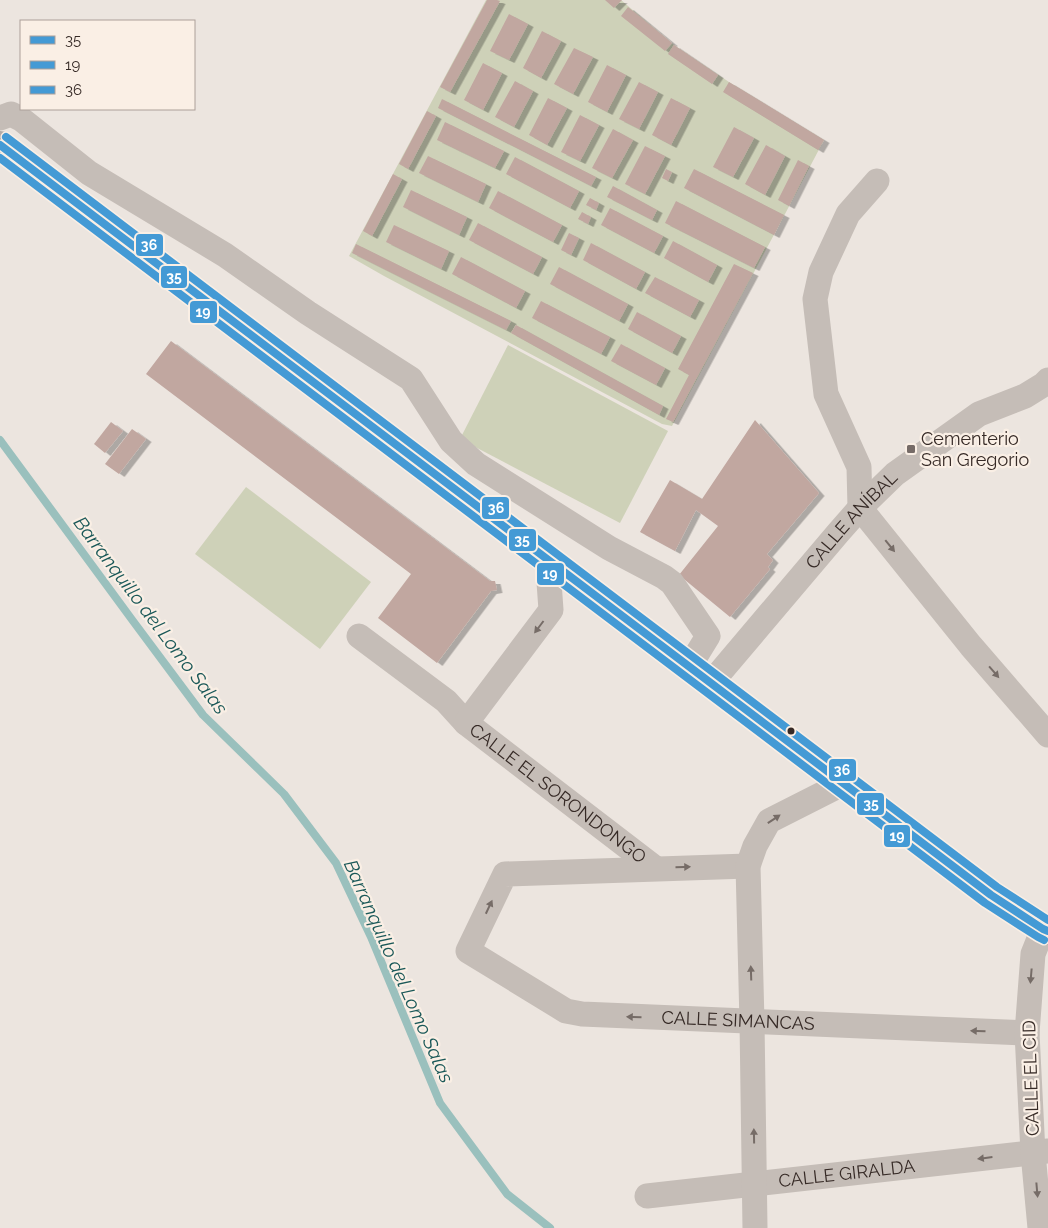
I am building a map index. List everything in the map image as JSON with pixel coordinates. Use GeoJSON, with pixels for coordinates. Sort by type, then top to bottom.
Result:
{"type":"FeatureCollection","features":[{"type":"Feature","properties":{"kind":"main road"},"geometry":{"type":"LineString","coordinates":[[0,145],[991,895],[1045,930]]}},
{"type":"Feature","properties":{"kind":"street"},"geometry":{"type":"LineString","coordinates":[[0,118],[11,114],[21,118],[89,173],[225,255],[308,313],[411,379],[451,441],[476,464],[610,548],[672,583],[708,636],[690,667]]}},
{"type":"Feature","properties":{"kind":"street"},"geometry":{"type":"LineString","coordinates":[[877,181],[848,214],[821,272],[816,298],[826,394],[859,468],[860,508],[972,646],[1048,735]]}},
{"type":"Feature","properties":{"kind":"street","name":"CALLE ANÍBAL"},"geometry":{"type":"LineString","coordinates":[[711,684],[860,508],[896,474],[979,414],[1026,396],[1048,380]]}},
{"type":"Feature","properties":{"kind":"street","name":"CALLE EL SORONDONGO"},"geometry":{"type":"LineString","coordinates":[[558,567],[549,582],[551,610],[466,723],[655,868]]}},
{"type":"Feature","properties":{"kind":"street"},"geometry":{"type":"LineString","coordinates":[[359,636],[446,701],[466,723]]}},
{"type":"Feature","properties":{"kind":"street"},"geometry":{"type":"LineString","coordinates":[[755,1228],[748,866],[755,846],[769,821],[844,783]]}},
{"type":"Feature","properties":{"kind":"street"},"geometry":{"type":"LineString","coordinates":[[655,868],[748,866]]}},
{"type":"Feature","properties":{"kind":"street","name":"CALLE SIMANCAS"},"geometry":{"type":"LineString","coordinates":[[655,868],[505,874],[468,951],[566,1011],[582,1014],[1026,1033]]}},
{"type":"Feature","properties":{"kind":"street","name":"CALLE EL CID"},"geometry":{"type":"LineString","coordinates":[[1040,1228],[1041,1152],[1026,1033],[1033,954],[1045,930]]}},
{"type":"Feature","properties":{"kind":"street","name":"CALLE GIRALDA"},"geometry":{"type":"LineString","coordinates":[[647,1196],[1041,1152]]}},
{"type":"Feature","properties":{"kind":"green space"},"geometry":{"type":"Polygon","coordinates":[[[486,0],[621,0],[674,45],[729,82],[824,140],[672,426],[662,424],[349,256],[486,0]]]}},
{"type":"Feature","properties":{"kind":"green space"},"geometry":{"type":"Polygon","coordinates":[[[508,345],[668,431],[620,523],[460,439],[508,345]]]}},
{"type":"Feature","properties":{"kind":"green space"},"geometry":{"type":"Polygon","coordinates":[[[246,487],[371,582],[320,649],[195,554],[246,487]]]}},
{"type":"Feature","properties":{"kind":"building"},"geometry":{"type":"Polygon","coordinates":[[[487,0],[500,1],[450,92],[440,87],[487,0]]]}},
{"type":"Feature","properties":{"kind":"building"},"geometry":{"type":"Polygon","coordinates":[[[605,0],[622,0],[614,8],[605,0]]]}},
{"type":"Feature","properties":{"kind":"building"},"geometry":{"type":"Polygon","coordinates":[[[628,7],[672,43],[665,51],[621,16],[628,7]]]}},
{"type":"Feature","properties":{"kind":"building"},"geometry":{"type":"Polygon","coordinates":[[[509,14],[528,24],[509,60],[490,51],[509,14]]]}},
{"type":"Feature","properties":{"kind":"building"},"geometry":{"type":"Polygon","coordinates":[[[542,31],[561,41],[541,78],[523,68],[542,31]]]}},
{"type":"Feature","properties":{"kind":"building"},"geometry":{"type":"Polygon","coordinates":[[[674,45],[718,75],[712,84],[668,54],[674,45]]]}},
{"type":"Feature","properties":{"kind":"building"},"geometry":{"type":"Polygon","coordinates":[[[574,48],[593,57],[573,94],[554,84],[574,48]]]}},
{"type":"Feature","properties":{"kind":"building"},"geometry":{"type":"Polygon","coordinates":[[[483,63],[502,73],[483,110],[464,100],[483,63]]]}},
{"type":"Feature","properties":{"kind":"building"},"geometry":{"type":"Polygon","coordinates":[[[607,65],[626,75],[607,112],[588,102],[607,65]]]}},
{"type":"Feature","properties":{"kind":"building"},"geometry":{"type":"Polygon","coordinates":[[[515,81],[533,91],[514,127],[495,117],[515,81]]]}},
{"type":"Feature","properties":{"kind":"building"},"geometry":{"type":"Polygon","coordinates":[[[639,82],[658,92],[639,129],[619,119],[639,82]]]}},
{"type":"Feature","properties":{"kind":"building"},"geometry":{"type":"Polygon","coordinates":[[[729,82],[824,140],[818,150],[723,92],[729,82]]]}},
{"type":"Feature","properties":{"kind":"building"},"geometry":{"type":"Polygon","coordinates":[[[548,98],[567,108],[547,145],[529,135],[548,98]]]}},
{"type":"Feature","properties":{"kind":"building"},"geometry":{"type":"Polygon","coordinates":[[[671,98],[690,108],[671,145],[652,135],[671,98]]]}},
{"type":"Feature","properties":{"kind":"building"},"geometry":{"type":"Polygon","coordinates":[[[442,99],[596,177],[591,186],[438,108],[442,99]]]}},
{"type":"Feature","properties":{"kind":"building"},"geometry":{"type":"Polygon","coordinates":[[[427,111],[436,116],[408,169],[399,164],[427,111]]]}},
{"type":"Feature","properties":{"kind":"building"},"geometry":{"type":"Polygon","coordinates":[[[580,115],[599,125],[580,161],[561,152],[580,115]]]}},
{"type":"Feature","properties":{"kind":"building"},"geometry":{"type":"Polygon","coordinates":[[[445,122],[504,151],[495,168],[437,140],[445,122]]]}},
{"type":"Feature","properties":{"kind":"building"},"geometry":{"type":"Polygon","coordinates":[[[734,127],[754,138],[733,177],[713,167],[734,127]]]}},
{"type":"Feature","properties":{"kind":"building"},"geometry":{"type":"Polygon","coordinates":[[[613,129],[633,140],[612,178],[592,168],[613,129]]]}},
{"type":"Feature","properties":{"kind":"building"},"geometry":{"type":"Polygon","coordinates":[[[766,145],[785,156],[765,195],[745,184],[766,145]]]}},
{"type":"Feature","properties":{"kind":"building"},"geometry":{"type":"Polygon","coordinates":[[[645,146],[665,156],[645,194],[625,184],[645,146]]]}},
{"type":"Feature","properties":{"kind":"building"},"geometry":{"type":"Polygon","coordinates":[[[428,156],[486,184],[478,202],[419,173],[428,156]]]}},
{"type":"Feature","properties":{"kind":"building"},"geometry":{"type":"Polygon","coordinates":[[[515,157],[579,191],[570,208],[506,174],[515,157]]]}},
{"type":"Feature","properties":{"kind":"building"},"geometry":{"type":"Polygon","coordinates":[[[798,160],[809,166],[789,206],[778,200],[798,160]]]}},
{"type":"Feature","properties":{"kind":"building"},"geometry":{"type":"Polygon","coordinates":[[[666,169],[672,172],[668,181],[662,178],[666,169]]]}},
{"type":"Feature","properties":{"kind":"building"},"geometry":{"type":"Polygon","coordinates":[[[694,169],[784,215],[774,235],[684,188],[694,169]]]}},
{"type":"Feature","properties":{"kind":"building"},"geometry":{"type":"Polygon","coordinates":[[[393,174],[402,179],[372,236],[363,231],[393,174]]]}},
{"type":"Feature","properties":{"kind":"building"},"geometry":{"type":"Polygon","coordinates":[[[613,186],[657,210],[652,220],[607,197],[613,186]]]}},
{"type":"Feature","properties":{"kind":"building"},"geometry":{"type":"Polygon","coordinates":[[[411,190],[467,217],[459,235],[403,207],[411,190]]]}},
{"type":"Feature","properties":{"kind":"building"},"geometry":{"type":"Polygon","coordinates":[[[498,191],[562,225],[553,242],[489,208],[498,191]]]}},
{"type":"Feature","properties":{"kind":"building"},"geometry":{"type":"Polygon","coordinates":[[[590,198],[599,203],[596,210],[586,205],[590,198]]]}},
{"type":"Feature","properties":{"kind":"building"},"geometry":{"type":"Polygon","coordinates":[[[676,201],[765,247],[754,268],[665,223],[676,201]]]}},
{"type":"Feature","properties":{"kind":"building"},"geometry":{"type":"Polygon","coordinates":[[[610,208],[663,236],[654,253],[601,225],[610,208]]]}},
{"type":"Feature","properties":{"kind":"building"},"geometry":{"type":"Polygon","coordinates":[[[582,212],[591,217],[588,224],[578,219],[582,212]]]}},
{"type":"Feature","properties":{"kind":"building"},"geometry":{"type":"Polygon","coordinates":[[[478,223],[542,257],[533,274],[469,240],[478,223]]]}},
{"type":"Feature","properties":{"kind":"building"},"geometry":{"type":"Polygon","coordinates":[[[394,225],[449,251],[441,269],[386,242],[394,225]]]}},
{"type":"Feature","properties":{"kind":"building"},"geometry":{"type":"Polygon","coordinates":[[[569,233],[579,238],[571,255],[561,250],[569,233]]]}},
{"type":"Feature","properties":{"kind":"building"},"geometry":{"type":"Polygon","coordinates":[[[673,241],[717,265],[708,282],[664,258],[673,241]]]}},
{"type":"Feature","properties":{"kind":"building"},"geometry":{"type":"Polygon","coordinates":[[[591,243],[645,272],[636,289],[583,260],[591,243]]]}},
{"type":"Feature","properties":{"kind":"building"},"geometry":{"type":"Polygon","coordinates":[[[356,244],[511,321],[506,330],[352,253],[356,244]]]}},
{"type":"Feature","properties":{"kind":"building"},"geometry":{"type":"Polygon","coordinates":[[[461,257],[525,291],[516,308],[452,274],[461,257]]]}},
{"type":"Feature","properties":{"kind":"building"},"geometry":{"type":"Polygon","coordinates":[[[734,264],[753,273],[673,422],[666,419],[689,375],[678,369],[734,264]]]}},
{"type":"Feature","properties":{"kind":"building"},"geometry":{"type":"Polygon","coordinates":[[[559,267],[628,304],[619,321],[550,284],[559,267]]]}},
{"type":"Feature","properties":{"kind":"building"},"geometry":{"type":"Polygon","coordinates":[[[655,277],[699,300],[690,317],[645,293],[655,277]]]}},
{"type":"Feature","properties":{"kind":"building"},"geometry":{"type":"Polygon","coordinates":[[[541,301],[610,337],[601,354],[532,318],[541,301]]]}},
{"type":"Feature","properties":{"kind":"building"},"geometry":{"type":"Polygon","coordinates":[[[637,312],[681,336],[672,353],[628,329],[637,312]]]}},
{"type":"Feature","properties":{"kind":"building"},"geometry":{"type":"Polygon","coordinates":[[[516,325],[663,406],[659,415],[511,333],[516,325]]]}},
{"type":"Feature","properties":{"kind":"building"},"geometry":{"type":"Polygon","coordinates":[[[171,341],[490,581],[495,581],[497,590],[491,591],[437,663],[378,618],[411,574],[146,374],[171,341]]]}},
{"type":"Feature","properties":{"kind":"building"},"geometry":{"type":"Polygon","coordinates":[[[621,344],[665,368],[656,385],[611,361],[621,344]]]}},
{"type":"Feature","properties":{"kind":"building"},"geometry":{"type":"Polygon","coordinates":[[[755,420],[819,493],[767,554],[773,560],[768,567],[770,569],[730,617],[679,575],[718,526],[696,510],[675,551],[640,532],[670,480],[702,499],[755,420]]]}},
{"type":"Feature","properties":{"kind":"building"},"geometry":{"type":"Polygon","coordinates":[[[111,422],[123,431],[105,453],[94,444],[111,422]]]}},
{"type":"Feature","properties":{"kind":"building"},"geometry":{"type":"Polygon","coordinates":[[[132,429],[146,439],[119,474],[105,464],[132,429]]]}},
{"type":"Feature","properties":{"kind":"waterway","name":"Barranquillo del Lomo Salas"},"geometry":{"type":"LineString","coordinates":[[0,440],[203,715],[284,794],[336,863],[371,937],[440,1103],[507,1194],[550,1228]]}},
{"type":"Feature","properties":{"kind":"transit line","name":"36"},"geometry":{"type":"LineString","coordinates":[[6,137],[997,887],[1048,920]]}},
{"type":"Feature","properties":{"kind":"transit line","name":"35"},"geometry":{"type":"LineString","coordinates":[[0,145],[991,895],[1048,931]]}},
{"type":"Feature","properties":{"kind":"transit line","name":"19"},"geometry":{"type":"LineString","coordinates":[[0,158],[985,903],[1044,940]]}},
{"type":"Feature","properties":{"kind":"place","name":"Cementerio San Gregorio"},"geometry":{"type":"Point","coordinates":[911,449]}}]}
